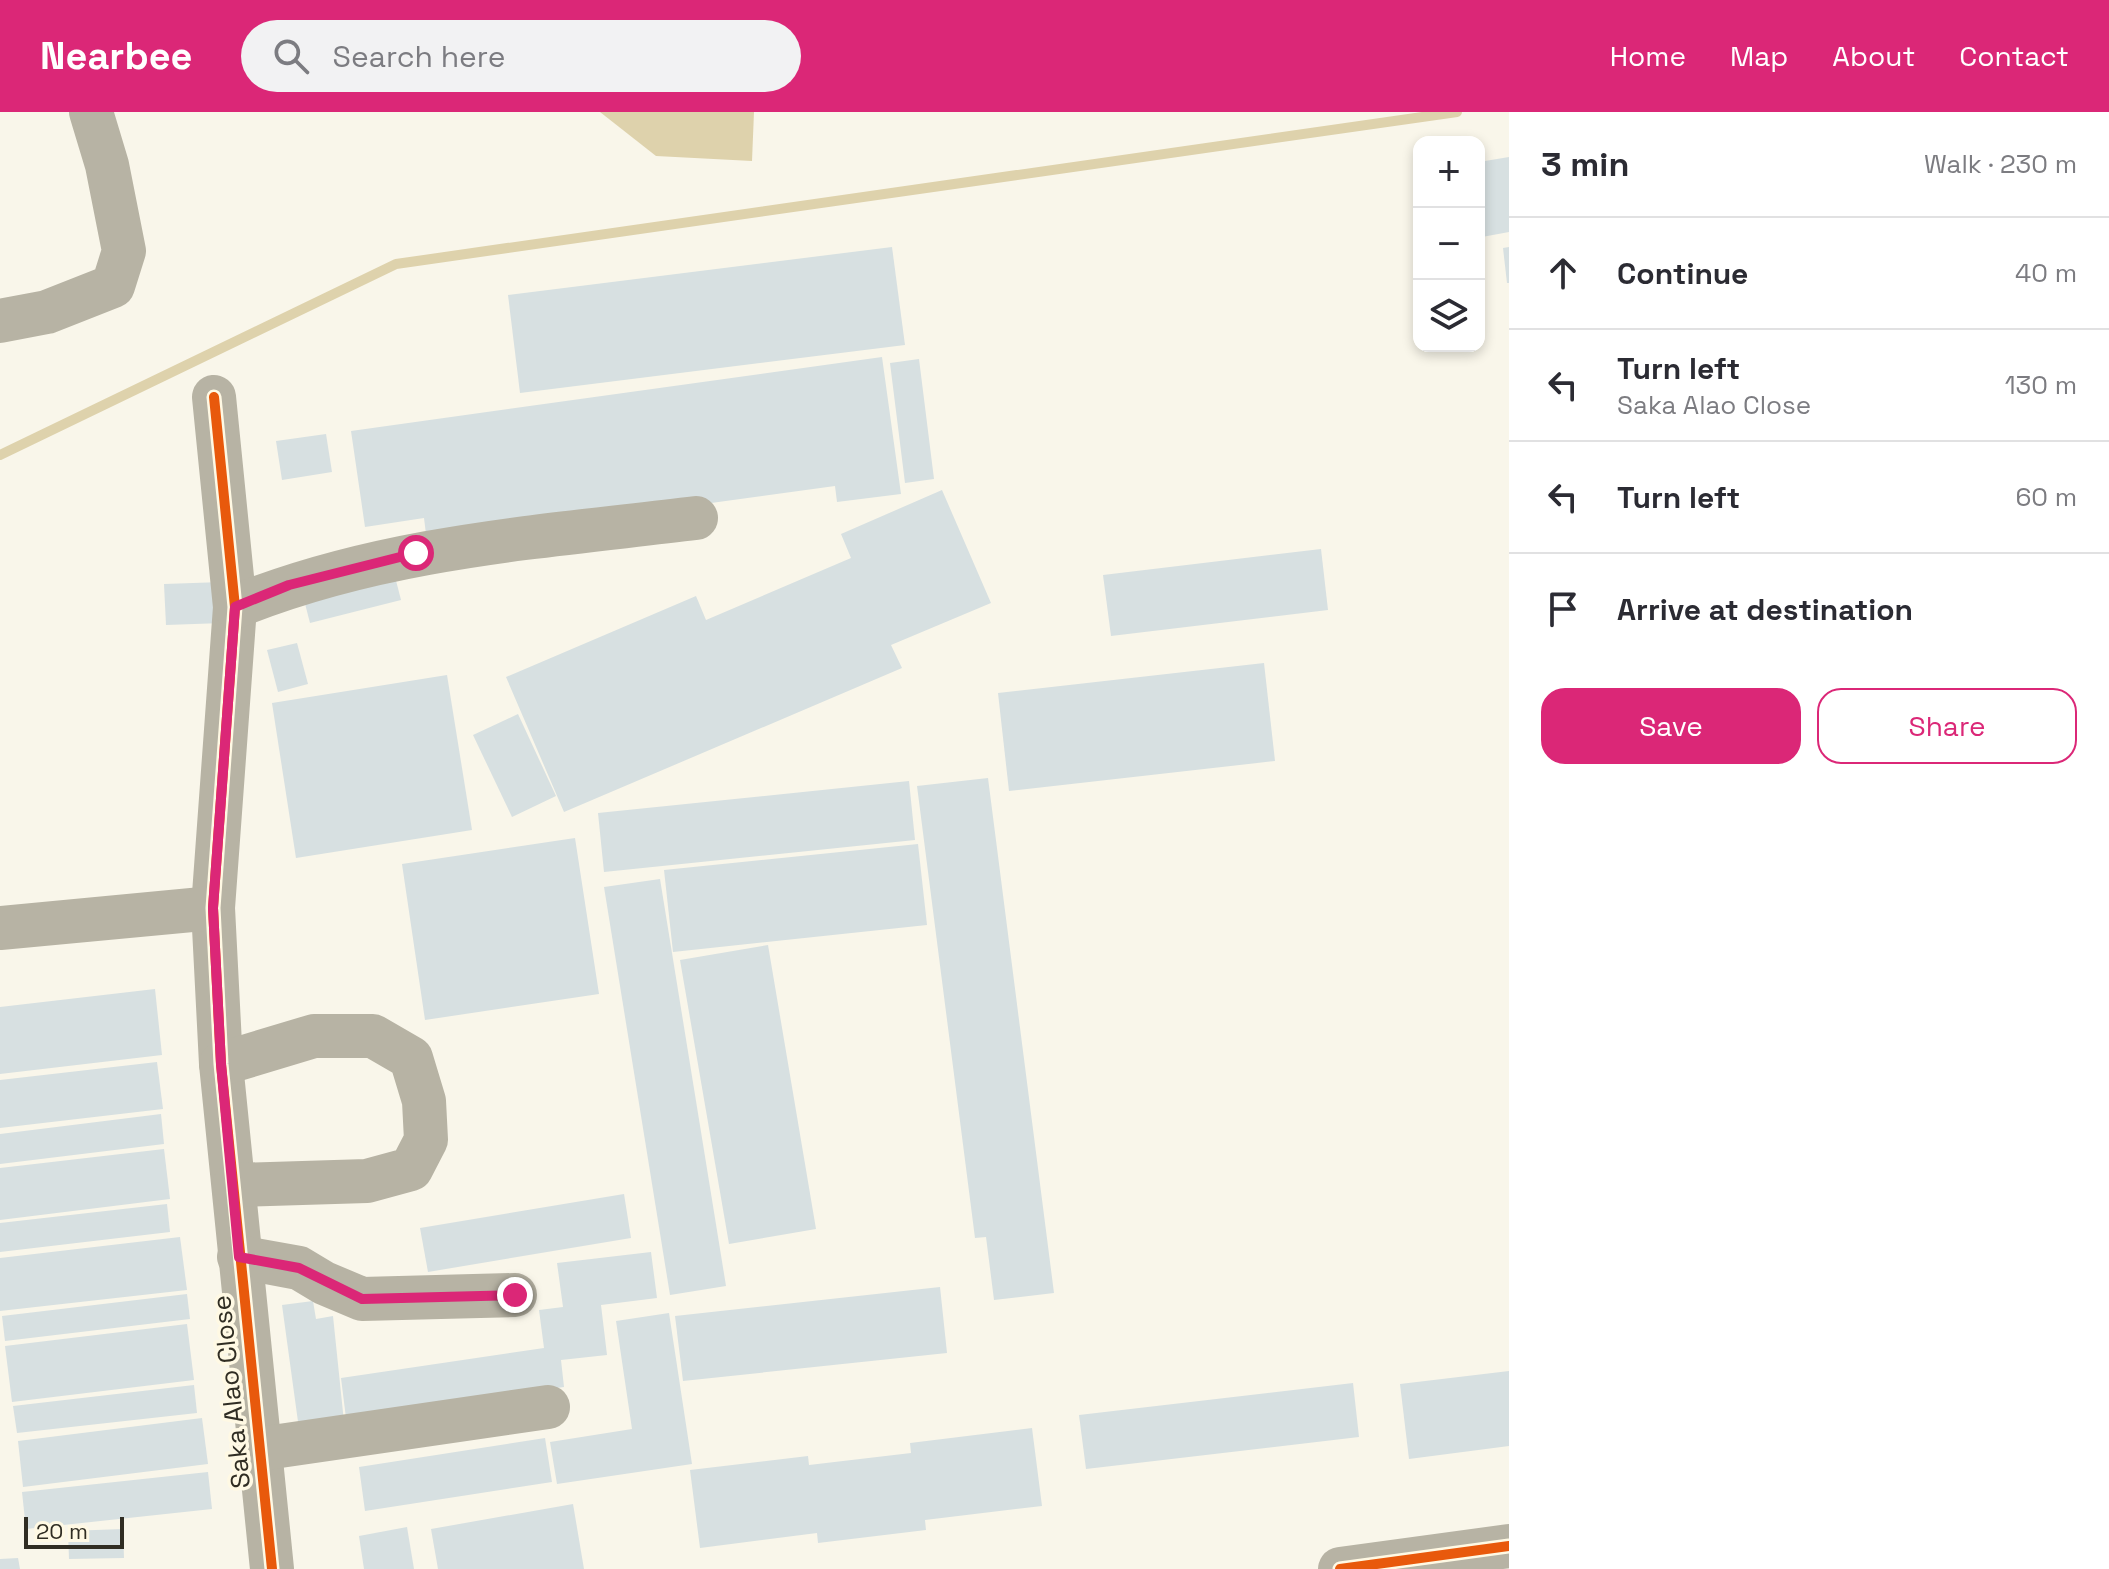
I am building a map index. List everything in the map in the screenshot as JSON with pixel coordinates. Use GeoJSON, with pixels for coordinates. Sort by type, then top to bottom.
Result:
{"type":"FeatureCollection","features":[{"type":"Feature","properties":{"kind":"street"},"geometry":{"type":"LineString","coordinates":[[0,321],[47,312],[113,286],[124,251],[107,165],[91,112]]}},
{"type":"Feature","properties":{"kind":"street","name":"Saka Alao Close"},"geometry":{"type":"LineString","coordinates":[[214,397],[235,607],[213,908],[221,1064],[272,1569]]}},
{"type":"Feature","properties":{"kind":"street"},"geometry":{"type":"LineString","coordinates":[[235,607],[289,585],[416,553],[696,518]]}},
{"type":"Feature","properties":{"kind":"street"},"geometry":{"type":"LineString","coordinates":[[0,928],[213,908]]}},
{"type":"Feature","properties":{"kind":"street"},"geometry":{"type":"LineString","coordinates":[[221,1064],[314,1036],[373,1036],[411,1058],[424,1101],[426,1140],[411,1169],[367,1181],[234,1185]]}},
{"type":"Feature","properties":{"kind":"street"},"geometry":{"type":"LineString","coordinates":[[239,1257],[299,1268],[362,1299],[515,1295]]}},
{"type":"Feature","properties":{"kind":"street"},"geometry":{"type":"LineString","coordinates":[[259,1449],[548,1407]]}},
{"type":"Feature","properties":{"kind":"street"},"geometry":{"type":"LineString","coordinates":[[1340,1569],[1509,1546]]}},
{"type":"Feature","properties":{"kind":"shaded area"},"geometry":{"type":"Polygon","coordinates":[[[600,112],[754,112],[752,161],[656,156],[600,112]]]}},
{"type":"Feature","properties":{"kind":"building"},"geometry":{"type":"Polygon","coordinates":[[[1509,157],[1509,232],[1485,236],[1485,208],[1485,161],[1509,157]]]}},
{"type":"Feature","properties":{"kind":"building"},"geometry":{"type":"Polygon","coordinates":[[[892,247],[905,345],[520,393],[508,295],[892,247]]]}},
{"type":"Feature","properties":{"kind":"building"},"geometry":{"type":"Polygon","coordinates":[[[1509,247],[1509,283],[1507,283],[1503,248],[1509,247]]]}},
{"type":"Feature","properties":{"kind":"building"},"geometry":{"type":"Polygon","coordinates":[[[882,357],[901,494],[837,502],[835,486],[558,524],[426,534],[424,518],[365,527],[351,431],[882,357]]]}},
{"type":"Feature","properties":{"kind":"building"},"geometry":{"type":"Polygon","coordinates":[[[919,359],[934,479],[905,483],[890,363],[919,359]]]}},
{"type":"Feature","properties":{"kind":"building"},"geometry":{"type":"Polygon","coordinates":[[[326,434],[332,472],[282,480],[276,441],[326,434]]]}},
{"type":"Feature","properties":{"kind":"building"},"geometry":{"type":"Polygon","coordinates":[[[942,490],[991,603],[891,645],[902,668],[564,812],[506,677],[696,596],[706,620],[851,558],[841,534],[942,490]]]}},
{"type":"Feature","properties":{"kind":"building"},"geometry":{"type":"Polygon","coordinates":[[[1321,549],[1328,610],[1111,636],[1103,575],[1321,549]]]}},
{"type":"Feature","properties":{"kind":"building"},"geometry":{"type":"Polygon","coordinates":[[[392,565],[401,600],[310,623],[301,588],[392,565]]]}},
{"type":"Feature","properties":{"kind":"building"},"geometry":{"type":"Polygon","coordinates":[[[222,582],[223,623],[166,625],[164,584],[222,582]]]}},
{"type":"Feature","properties":{"kind":"building"},"geometry":{"type":"Polygon","coordinates":[[[297,643],[308,684],[278,692],[267,650],[297,643]]]}},
{"type":"Feature","properties":{"kind":"building"},"geometry":{"type":"Polygon","coordinates":[[[1264,663],[1275,761],[1009,791],[998,693],[1264,663]]]}},
{"type":"Feature","properties":{"kind":"building"},"geometry":{"type":"Polygon","coordinates":[[[447,675],[472,830],[296,858],[272,703],[447,675]]]}},
{"type":"Feature","properties":{"kind":"building"},"geometry":{"type":"Polygon","coordinates":[[[518,714],[556,796],[512,817],[473,735],[518,714]]]}},
{"type":"Feature","properties":{"kind":"building"},"geometry":{"type":"Polygon","coordinates":[[[988,778],[1054,1293],[994,1300],[986,1237],[975,1238],[917,786],[988,778]]]}},
{"type":"Feature","properties":{"kind":"building"},"geometry":{"type":"Polygon","coordinates":[[[909,781],[915,840],[604,872],[598,813],[909,781]]]}},
{"type":"Feature","properties":{"kind":"building"},"geometry":{"type":"Polygon","coordinates":[[[575,838],[599,994],[425,1020],[402,864],[575,838]]]}},
{"type":"Feature","properties":{"kind":"building"},"geometry":{"type":"Polygon","coordinates":[[[918,844],[927,925],[673,952],[664,870],[918,844]]]}},
{"type":"Feature","properties":{"kind":"building"},"geometry":{"type":"Polygon","coordinates":[[[660,879],[726,1286],[670,1295],[604,887],[660,879]]]}},
{"type":"Feature","properties":{"kind":"building"},"geometry":{"type":"Polygon","coordinates":[[[768,945],[816,1229],[729,1244],[680,960],[768,945]]]}},
{"type":"Feature","properties":{"kind":"building"},"geometry":{"type":"Polygon","coordinates":[[[155,989],[162,1055],[0,1074],[0,1007],[155,989]]]}},
{"type":"Feature","properties":{"kind":"building"},"geometry":{"type":"Polygon","coordinates":[[[157,1062],[163,1109],[0,1128],[0,1080],[157,1062]]]}},
{"type":"Feature","properties":{"kind":"building"},"geometry":{"type":"Polygon","coordinates":[[[161,1114],[164,1144],[0,1164],[0,1134],[161,1114]]]}},
{"type":"Feature","properties":{"kind":"building"},"geometry":{"type":"Polygon","coordinates":[[[164,1149],[170,1199],[0,1220],[0,1168],[164,1149]]]}},
{"type":"Feature","properties":{"kind":"building"},"geometry":{"type":"Polygon","coordinates":[[[624,1194],[631,1238],[428,1272],[420,1228],[624,1194]]]}},
{"type":"Feature","properties":{"kind":"building"},"geometry":{"type":"Polygon","coordinates":[[[167,1204],[170,1232],[0,1252],[0,1223],[167,1204]]]}},
{"type":"Feature","properties":{"kind":"building"},"geometry":{"type":"Polygon","coordinates":[[[180,1237],[187,1290],[0,1311],[0,1258],[180,1237]]]}},
{"type":"Feature","properties":{"kind":"building"},"geometry":{"type":"Polygon","coordinates":[[[651,1252],[657,1298],[601,1305],[607,1355],[561,1360],[564,1387],[346,1418],[341,1378],[544,1348],[539,1310],[563,1307],[557,1263],[651,1252]]]}},
{"type":"Feature","properties":{"kind":"building"},"geometry":{"type":"Polygon","coordinates":[[[940,1287],[947,1353],[683,1381],[675,1316],[940,1287]]]}},
{"type":"Feature","properties":{"kind":"building"},"geometry":{"type":"Polygon","coordinates":[[[187,1294],[190,1319],[5,1341],[2,1316],[187,1294]]]}},
{"type":"Feature","properties":{"kind":"building"},"geometry":{"type":"Polygon","coordinates":[[[313,1301],[316,1319],[333,1316],[344,1422],[299,1429],[282,1305],[313,1301]]]}},
{"type":"Feature","properties":{"kind":"building"},"geometry":{"type":"Polygon","coordinates":[[[669,1313],[692,1464],[557,1484],[550,1442],[632,1429],[616,1321],[669,1313]]]}},
{"type":"Feature","properties":{"kind":"building"},"geometry":{"type":"Polygon","coordinates":[[[187,1324],[194,1380],[12,1402],[5,1346],[187,1324]]]}},
{"type":"Feature","properties":{"kind":"building"},"geometry":{"type":"Polygon","coordinates":[[[1509,1371],[1509,1446],[1409,1459],[1400,1384],[1509,1371]]]}},
{"type":"Feature","properties":{"kind":"building"},"geometry":{"type":"Polygon","coordinates":[[[1353,1383],[1359,1437],[1086,1469],[1079,1415],[1353,1383]]]}},
{"type":"Feature","properties":{"kind":"building"},"geometry":{"type":"Polygon","coordinates":[[[194,1385],[197,1413],[17,1433],[13,1406],[194,1385]]]}},
{"type":"Feature","properties":{"kind":"building"},"geometry":{"type":"Polygon","coordinates":[[[202,1418],[208,1464],[23,1487],[18,1441],[202,1418]]]}},
{"type":"Feature","properties":{"kind":"building"},"geometry":{"type":"Polygon","coordinates":[[[1032,1428],[1042,1506],[925,1520],[926,1530],[818,1543],[817,1533],[700,1548],[690,1470],[808,1456],[809,1465],[911,1453],[910,1443],[1032,1428]]]}},
{"type":"Feature","properties":{"kind":"building"},"geometry":{"type":"Polygon","coordinates":[[[545,1438],[552,1482],[365,1511],[359,1467],[545,1438]]]}},
{"type":"Feature","properties":{"kind":"building"},"geometry":{"type":"Polygon","coordinates":[[[208,1472],[212,1509],[26,1529],[22,1492],[208,1472]]]}},
{"type":"Feature","properties":{"kind":"building"},"geometry":{"type":"Polygon","coordinates":[[[573,1504],[584,1569],[438,1569],[431,1529],[573,1504]]]}},
{"type":"Feature","properties":{"kind":"building"},"geometry":{"type":"Polygon","coordinates":[[[407,1527],[414,1569],[364,1569],[359,1536],[407,1527]]]}},
{"type":"Feature","properties":{"kind":"building"},"geometry":{"type":"Polygon","coordinates":[[[123,1529],[124,1558],[69,1559],[68,1531],[123,1529]]]}},
{"type":"Feature","properties":{"kind":"building"},"geometry":{"type":"Polygon","coordinates":[[[18,1558],[20,1569],[0,1569],[0,1559],[18,1558]]]}},
{"type":"Feature","properties":{"kind":"waterway"},"geometry":{"type":"LineString","coordinates":[[0,455],[396,264],[1457,112]]}},
{"type":"Feature","properties":{"kind":"cycle path"},"geometry":{"type":"LineString","coordinates":[[214,397],[235,607],[213,908],[221,1064],[272,1569]]}},
{"type":"Feature","properties":{"kind":"cycle path"},"geometry":{"type":"LineString","coordinates":[[1340,1569],[1509,1546]]}},
{"type":"Feature","properties":{"kind":"route"},"geometry":{"type":"LineString","coordinates":[[416,553],[289,585],[235,607],[213,908],[221,1064],[239,1257],[299,1268],[324,1283],[362,1299],[515,1295]]}}]}
